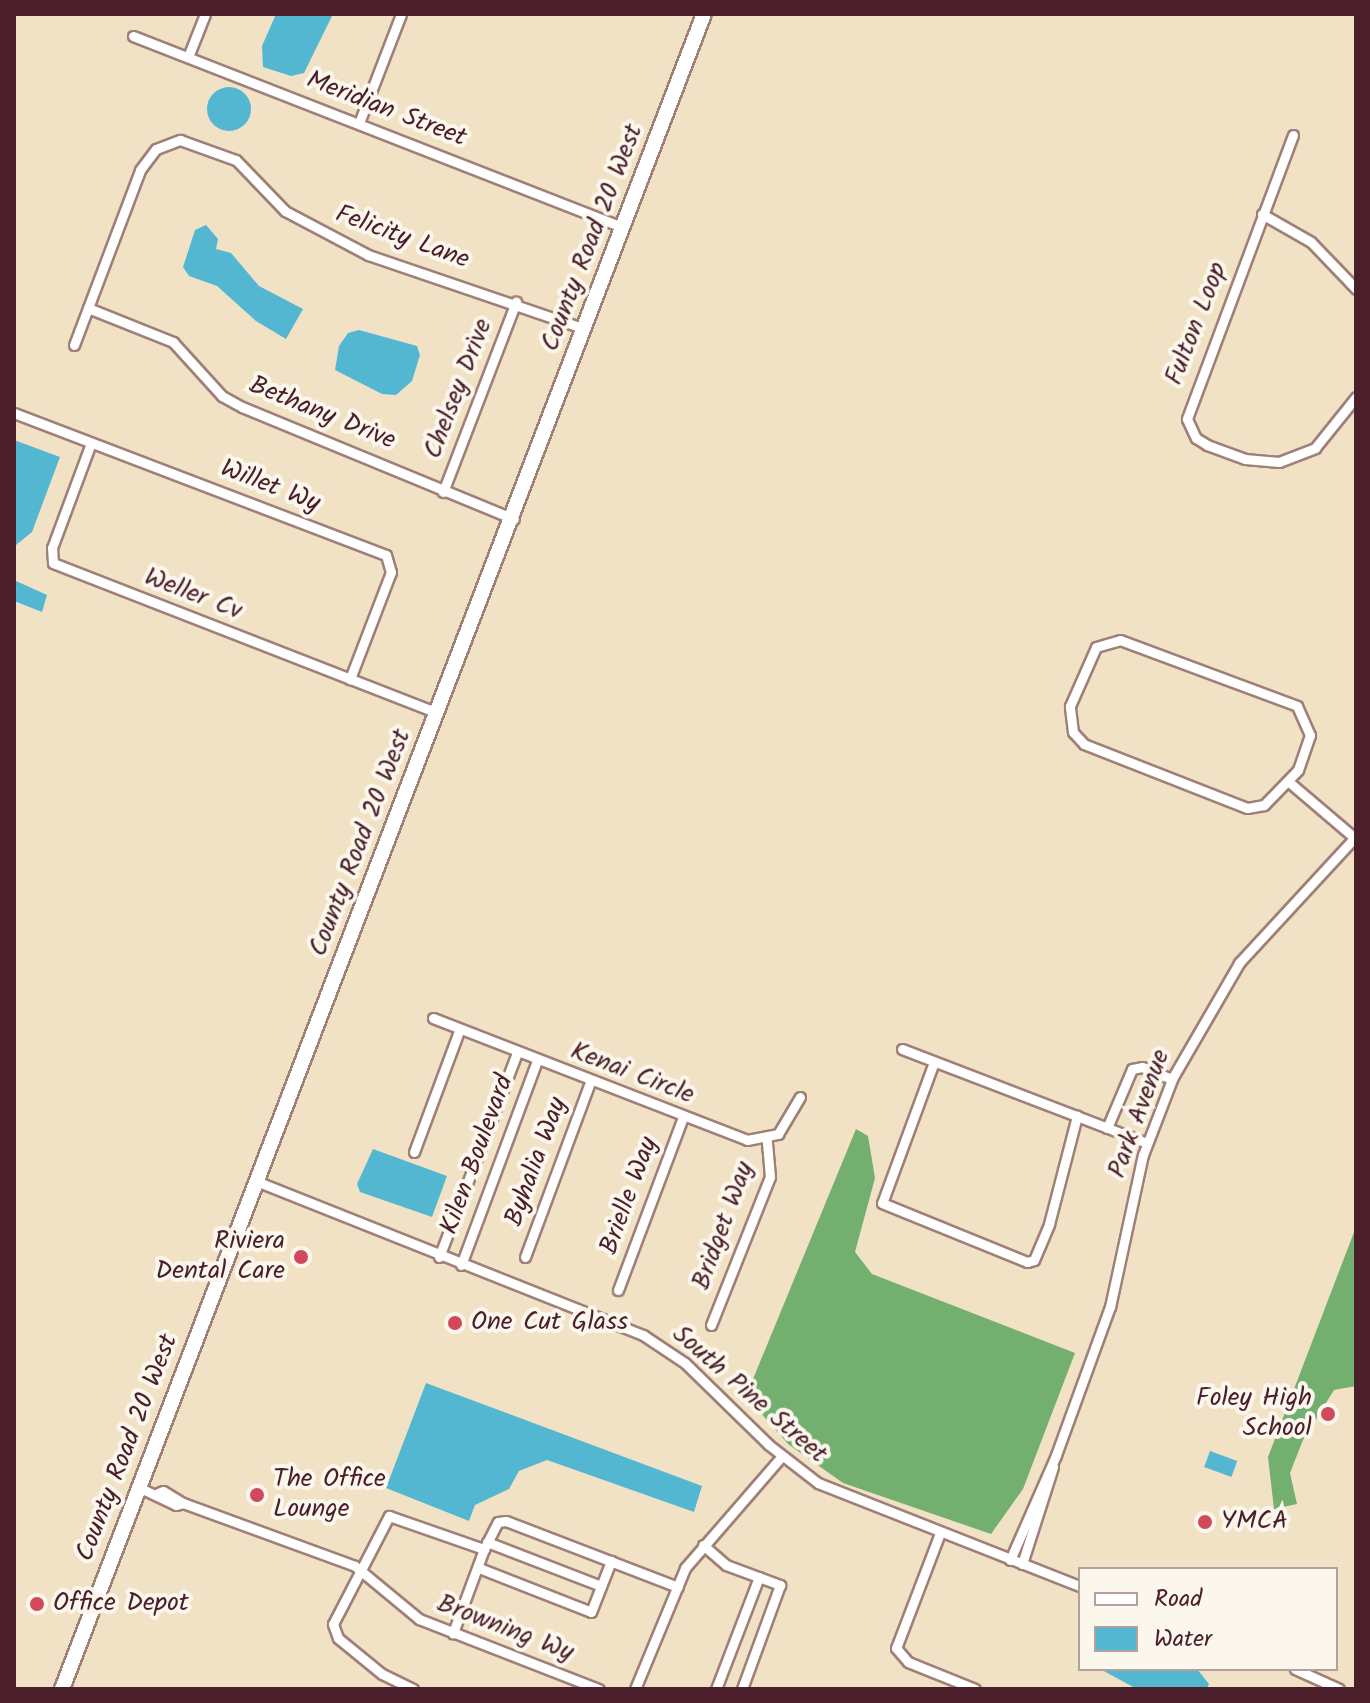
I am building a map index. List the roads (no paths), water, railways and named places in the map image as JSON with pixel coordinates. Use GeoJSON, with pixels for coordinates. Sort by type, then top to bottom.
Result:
{"type":"FeatureCollection","features":[{"type":"Feature","properties":{"kind":"street"},"geometry":{"type":"LineString","coordinates":[[188,57],[205,14]]}},
{"type":"Feature","properties":{"kind":"street"},"geometry":{"type":"LineString","coordinates":[[359,123],[401,14]]}},
{"type":"Feature","properties":{"kind":"street","name":"County Road 20 West"},"geometry":{"type":"LineString","coordinates":[[62,1689],[514,519],[704,14]]}},
{"type":"Feature","properties":{"kind":"street","name":"Meridian Street"},"geometry":{"type":"LineString","coordinates":[[133,36],[622,227]]}},
{"type":"Feature","properties":{"kind":"street","name":"Fulton Loop"},"geometry":{"type":"LineString","coordinates":[[1293,135],[1188,409],[1189,429],[1207,445],[1245,459],[1279,462],[1315,448],[1356,397]]}},
{"type":"Feature","properties":{"kind":"street","name":"Felicity Lane"},"geometry":{"type":"LineString","coordinates":[[74,345],[140,170],[156,149],[180,140],[236,160],[285,211],[307,226],[368,255],[516,302],[585,329]]}},
{"type":"Feature","properties":{"kind":"street"},"geometry":{"type":"LineString","coordinates":[[1262,214],[1311,242],[1356,289]]}},
{"type":"Feature","properties":{"kind":"street","name":"Chelsey Drive"},"geometry":{"type":"LineString","coordinates":[[443,492],[516,302]]}},
{"type":"Feature","properties":{"kind":"street","name":"Bethany Drive"},"geometry":{"type":"LineString","coordinates":[[88,308],[173,342],[222,396],[242,407],[382,461],[443,492],[514,519]]}},
{"type":"Feature","properties":{"kind":"street","name":"Willet Wy"},"geometry":{"type":"LineString","coordinates":[[14,413],[391,559],[350,679]]}},
{"type":"Feature","properties":{"kind":"street","name":"Weller Cv"},"geometry":{"type":"LineString","coordinates":[[91,443],[52,548],[53,563],[438,713]]}},
{"type":"Feature","properties":{"kind":"street"},"geometry":{"type":"LineString","coordinates":[[1105,639],[1134,642],[1297,706],[1312,722],[1308,747],[1289,782],[1264,805],[1237,806],[1092,751],[1068,734],[1070,706],[1096,647],[1105,639]]}},
{"type":"Feature","properties":{"kind":"street"},"geometry":{"type":"LineString","coordinates":[[1289,782],[1356,838]]}},
{"type":"Feature","properties":{"kind":"street","name":"Park Avenue"},"geometry":{"type":"LineString","coordinates":[[1022,1564],[1056,1455],[1110,1307],[1147,1143],[1172,1079],[1239,963],[1356,838]]}},
{"type":"Feature","properties":{"kind":"street","name":"Kenai Circle"},"geometry":{"type":"LineString","coordinates":[[433,1018],[459,1031],[683,1117],[747,1140],[767,1140]]}},
{"type":"Feature","properties":{"kind":"street"},"geometry":{"type":"LineString","coordinates":[[414,1152],[459,1031]]}},
{"type":"Feature","properties":{"kind":"street"},"geometry":{"type":"LineString","coordinates":[[902,1049],[1147,1143]]}},
{"type":"Feature","properties":{"kind":"street","name":"Kilen Boulevard"},"geometry":{"type":"LineString","coordinates":[[439,1257],[517,1053]]}},
{"type":"Feature","properties":{"kind":"street","name":"Kilen Boulevard"},"geometry":{"type":"LineString","coordinates":[[461,1265],[537,1061]]}},
{"type":"Feature","properties":{"kind":"street"},"geometry":{"type":"LineString","coordinates":[[934,1062],[882,1203],[1027,1262],[1034,1260],[1054,1209],[1077,1116]]}},
{"type":"Feature","properties":{"kind":"street"},"geometry":{"type":"LineString","coordinates":[[1107,1128],[1132,1069],[1142,1067],[1172,1079]]}},
{"type":"Feature","properties":{"kind":"street","name":"Byhalia Way"},"geometry":{"type":"LineString","coordinates":[[525,1257],[590,1082]]}},
{"type":"Feature","properties":{"kind":"street"},"geometry":{"type":"LineString","coordinates":[[767,1140],[788,1123],[800,1097]]}},
{"type":"Feature","properties":{"kind":"street","name":"Brielle Way"},"geometry":{"type":"LineString","coordinates":[[618,1290],[683,1117]]}},
{"type":"Feature","properties":{"kind":"street","name":"Bridget Way"},"geometry":{"type":"LineString","coordinates":[[711,1325],[770,1177],[767,1140]]}},
{"type":"Feature","properties":{"kind":"street"},"geometry":{"type":"LineString","coordinates":[[479,1153],[499,1161]]}},
{"type":"Feature","properties":{"kind":"street","name":"South Pine Street"},"geometry":{"type":"LineString","coordinates":[[256,1181],[439,1257],[643,1335],[685,1363],[782,1456],[818,1483],[1078,1585]]}},
{"type":"Feature","properties":{"kind":"street","name":"Park Avenue"},"geometry":{"type":"LineString","coordinates":[[1010,1560],[1056,1455]]}},
{"type":"Feature","properties":{"kind":"street"},"geometry":{"type":"LineString","coordinates":[[635,1689],[678,1587],[703,1545],[782,1456]]}},
{"type":"Feature","properties":{"kind":"street","name":"Browning Wy"},"geometry":{"type":"LineString","coordinates":[[138,1487],[176,1505],[183,1503],[364,1572],[406,1611],[453,1633],[599,1689]]}},
{"type":"Feature","properties":{"kind":"street"},"geometry":{"type":"LineString","coordinates":[[413,1689],[382,1674],[334,1632],[338,1613],[364,1572],[384,1521],[395,1514],[601,1586]]}},
{"type":"Feature","properties":{"kind":"street"},"geometry":{"type":"LineString","coordinates":[[453,1633],[486,1545],[498,1522],[506,1521],[678,1587]]}},
{"type":"Feature","properties":{"kind":"street"},"geometry":{"type":"LineString","coordinates":[[940,1533],[896,1648],[908,1662],[975,1689]]}},
{"type":"Feature","properties":{"kind":"street"},"geometry":{"type":"LineString","coordinates":[[703,1545],[726,1565],[780,1585],[742,1689]]}},
{"type":"Feature","properties":{"kind":"street"},"geometry":{"type":"LineString","coordinates":[[479,1568],[591,1612],[611,1561]]}},
{"type":"Feature","properties":{"kind":"street"},"geometry":{"type":"LineString","coordinates":[[716,1689],[759,1577]]}},
{"type":"Feature","properties":{"kind":"street"},"geometry":{"type":"LineString","coordinates":[[1299,1671],[1339,1689]]}},
{"type":"Feature","properties":{"kind":"water"},"geometry":{"type":"Polygon","coordinates":[[[276,14],[333,14],[304,73],[291,76],[263,67],[262,46],[276,14]]]}},
{"type":"Feature","properties":{"kind":"water"},"geometry":{"type":"Polygon","coordinates":[[[229,87],[245,93],[251,109],[245,125],[229,131],[213,125],[207,109],[213,93],[229,87]]]}},
{"type":"Feature","properties":{"kind":"water"},"geometry":{"type":"Polygon","coordinates":[[[206,225],[218,239],[216,249],[231,253],[259,286],[303,309],[286,339],[256,321],[217,286],[189,276],[183,267],[195,230],[206,225]]]}},
{"type":"Feature","properties":{"kind":"water"},"geometry":{"type":"Polygon","coordinates":[[[359,330],[417,346],[420,355],[412,381],[396,395],[382,394],[335,370],[339,346],[348,333],[359,330]]]}},
{"type":"Feature","properties":{"kind":"water"},"geometry":{"type":"Polygon","coordinates":[[[14,440],[60,457],[32,532],[16,545],[14,556],[14,440]]]}},
{"type":"Feature","properties":{"kind":"water"},"geometry":{"type":"Polygon","coordinates":[[[14,573],[16,581],[47,595],[42,612],[14,601],[14,573]]]}},
{"type":"Feature","properties":{"kind":"water"},"geometry":{"type":"Polygon","coordinates":[[[373,1149],[447,1176],[432,1217],[360,1192],[357,1184],[373,1149]]]}},
{"type":"Feature","properties":{"kind":"water"},"geometry":{"type":"Polygon","coordinates":[[[426,1383],[702,1486],[694,1512],[547,1460],[519,1471],[509,1489],[475,1505],[469,1521],[386,1488],[426,1383]]]}},
{"type":"Feature","properties":{"kind":"water"},"geometry":{"type":"Polygon","coordinates":[[[1210,1451],[1237,1461],[1231,1477],[1204,1467],[1210,1451]]]}},
{"type":"Feature","properties":{"kind":"water"},"geometry":{"type":"Polygon","coordinates":[[[1104,1671],[1199,1671],[1209,1684],[1207,1689],[1137,1689],[1104,1671]]]}},
{"type":"Feature","properties":{"kind":"place","name":"Riviera Dental Care"},"geometry":{"type":"Point","coordinates":[301,1257]}},
{"type":"Feature","properties":{"kind":"place","name":"One Cut Glass"},"geometry":{"type":"Point","coordinates":[455,1323]}},
{"type":"Feature","properties":{"kind":"place","name":"Foley High School"},"geometry":{"type":"Point","coordinates":[1328,1414]}},
{"type":"Feature","properties":{"kind":"place","name":"The Office Lounge"},"geometry":{"type":"Point","coordinates":[257,1495]}},
{"type":"Feature","properties":{"kind":"place","name":"YMCA"},"geometry":{"type":"Point","coordinates":[1205,1522]}},
{"type":"Feature","properties":{"kind":"place","name":"Office Depot"},"geometry":{"type":"Point","coordinates":[37,1604]}}]}
